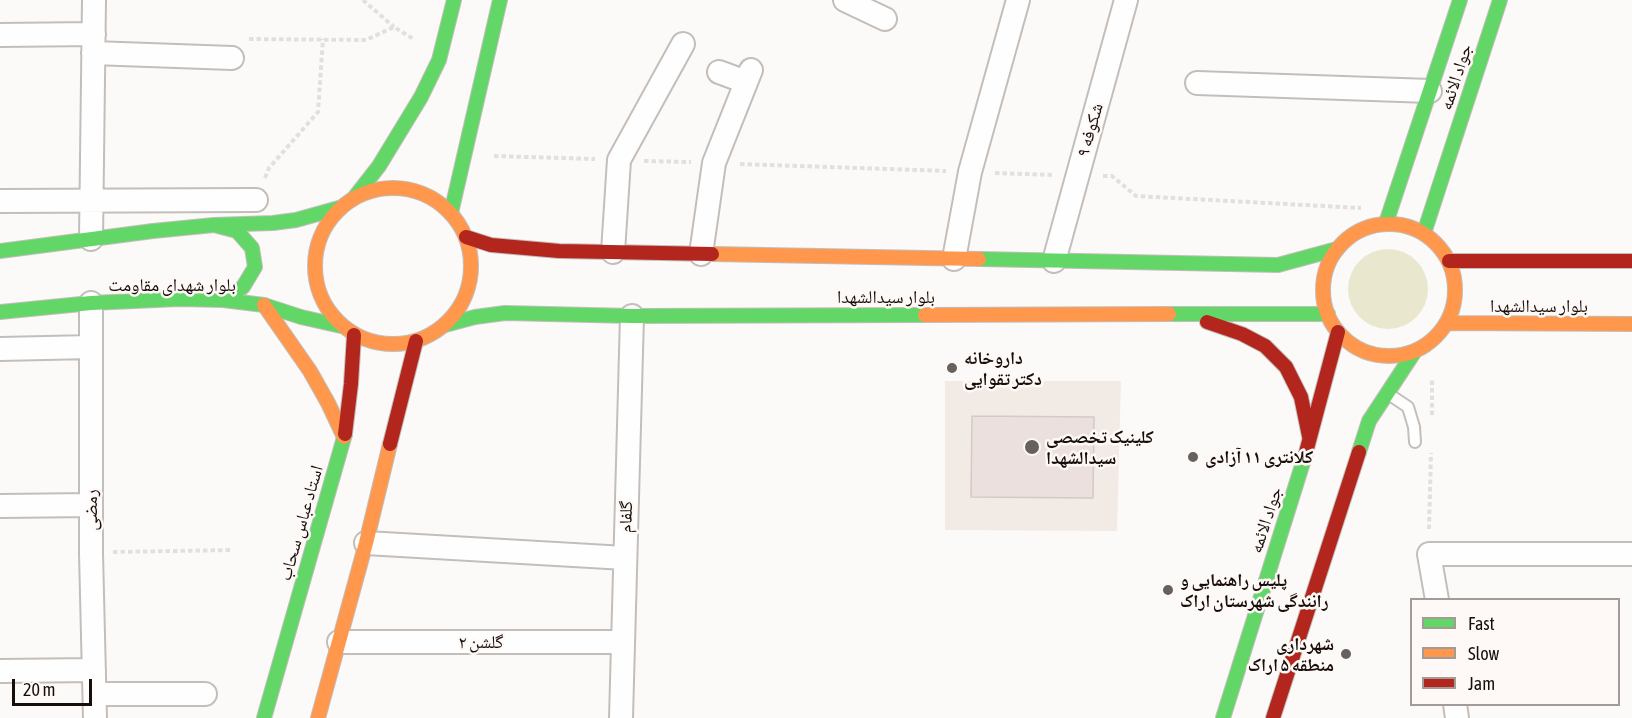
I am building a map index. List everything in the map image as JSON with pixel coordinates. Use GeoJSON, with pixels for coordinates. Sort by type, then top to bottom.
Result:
{"type":"FeatureCollection","features":[{"type":"Feature","properties":{"kind":"main road"},"geometry":{"type":"LineString","coordinates":[[354,198],[379,166],[421,97],[439,60],[454,0]]}},
{"type":"Feature","properties":{"kind":"main road"},"geometry":{"type":"LineString","coordinates":[[451,213],[500,0]]}},
{"type":"Feature","properties":{"kind":"main road","name":"جواد الائمه"},"geometry":{"type":"LineString","coordinates":[[1386,223],[1460,0]]}},
{"type":"Feature","properties":{"kind":"main road","name":"جواد الائمه"},"geometry":{"type":"LineString","coordinates":[[1424,233],[1500,0]]}},
{"type":"Feature","properties":{"kind":"main road"},"geometry":{"type":"LineString","coordinates":[[390,187],[424,194],[451,213],[466,237],[470,251],[470,283],[456,312],[445,325],[431,334],[404,344],[380,344],[354,335],[341,326],[328,312],[319,295],[314,277],[314,258],[327,223],[339,208],[354,198],[372,190],[390,187]]}},
{"type":"Feature","properties":{"kind":"main road"},"geometry":{"type":"LineString","coordinates":[[0,251],[214,225],[273,223],[296,220],[339,208]]}},
{"type":"Feature","properties":{"kind":"main road"},"geometry":{"type":"LineString","coordinates":[[1386,223],[1406,225],[1424,233],[1434,240],[1449,261],[1455,281],[1454,303],[1447,323],[1433,340],[1415,351],[1394,356],[1373,354],[1354,346],[1338,332],[1328,314],[1324,298],[1324,280],[1328,264],[1337,249],[1351,236],[1368,227],[1386,223]]}},
{"type":"Feature","properties":{"kind":"main road"},"geometry":{"type":"LineString","coordinates":[[214,225],[237,231],[252,248],[255,267],[243,287],[223,300]]}},
{"type":"Feature","properties":{"kind":"main road"},"geometry":{"type":"LineString","coordinates":[[466,237],[491,245],[559,251],[1278,265],[1337,249]]}},
{"type":"Feature","properties":{"kind":"main road"},"geometry":{"type":"LineString","coordinates":[[1449,261],[1632,261]]}},
{"type":"Feature","properties":{"kind":"main road","name":"بلوار شهدای مقاومت"},"geometry":{"type":"LineString","coordinates":[[0,312],[91,303],[179,299],[223,300],[264,305],[301,317],[341,326]]}},
{"type":"Feature","properties":{"kind":"main road"},"geometry":{"type":"LineString","coordinates":[[264,305],[310,370],[344,438]]}},
{"type":"Feature","properties":{"kind":"main road","name":"بلوار سیدالشهدا"},"geometry":{"type":"LineString","coordinates":[[445,325],[475,317],[505,313],[632,316],[1328,314]]}},
{"type":"Feature","properties":{"kind":"main road"},"geometry":{"type":"LineString","coordinates":[[1180,315],[1215,324],[1265,346],[1286,367],[1301,397],[1310,441]]}},
{"type":"Feature","properties":{"kind":"main road","name":"بلوار سیدالشهدا"},"geometry":{"type":"LineString","coordinates":[[1447,323],[1632,324]]}},
{"type":"Feature","properties":{"kind":"main road","name":"جواد الائمه"},"geometry":{"type":"LineString","coordinates":[[1222,718],[1310,441],[1338,332]]}},
{"type":"Feature","properties":{"kind":"main road","name":"استاد عباس سحاب"},"geometry":{"type":"LineString","coordinates":[[264,718],[344,438],[354,335]]}},
{"type":"Feature","properties":{"kind":"main road"},"geometry":{"type":"LineString","coordinates":[[318,718],[366,543],[416,341]]}},
{"type":"Feature","properties":{"kind":"main road"},"geometry":{"type":"LineString","coordinates":[[1273,718],[1369,421],[1415,351]]}},
{"type":"Feature","properties":{"kind":"street"},"geometry":{"type":"LineString","coordinates":[[91,239],[94,0]]}},
{"type":"Feature","properties":{"kind":"street"},"geometry":{"type":"LineString","coordinates":[[844,0],[885,19]]}},
{"type":"Feature","properties":{"kind":"street"},"geometry":{"type":"LineString","coordinates":[[954,259],[970,172],[1018,0]]}},
{"type":"Feature","properties":{"kind":"street","name":"شکوفه ۹"},"geometry":{"type":"LineString","coordinates":[[1054,261],[1126,0]]}},
{"type":"Feature","properties":{"kind":"street"},"geometry":{"type":"LineString","coordinates":[[0,35],[232,58]]}},
{"type":"Feature","properties":{"kind":"street"},"geometry":{"type":"LineString","coordinates":[[613,252],[619,160],[683,45]]}},
{"type":"Feature","properties":{"kind":"street"},"geometry":{"type":"LineString","coordinates":[[701,254],[714,163],[749,76],[719,72]]}},
{"type":"Feature","properties":{"kind":"street"},"geometry":{"type":"LineString","coordinates":[[1197,83],[1430,91]]}},
{"type":"Feature","properties":{"kind":"street"},"geometry":{"type":"LineString","coordinates":[[0,201],[256,200]]}},
{"type":"Feature","properties":{"kind":"street","name":"رمضی"},"geometry":{"type":"LineString","coordinates":[[91,303],[91,553],[95,718]]}},
{"type":"Feature","properties":{"kind":"street","name":"گلفام"},"geometry":{"type":"LineString","coordinates":[[621,718],[632,316]]}},
{"type":"Feature","properties":{"kind":"street"},"geometry":{"type":"LineString","coordinates":[[0,349],[91,347]]}},
{"type":"Feature","properties":{"kind":"street"},"geometry":{"type":"LineString","coordinates":[[0,506],[91,505]]}},
{"type":"Feature","properties":{"kind":"street"},"geometry":{"type":"LineString","coordinates":[[366,543],[625,558]]}},
{"type":"Feature","properties":{"kind":"street"},"geometry":{"type":"LineString","coordinates":[[1437,598],[1429,554],[1632,554]]}},
{"type":"Feature","properties":{"kind":"street","name":"گلشن ۲"},"geometry":{"type":"LineString","coordinates":[[339,642],[623,642]]}},
{"type":"Feature","properties":{"kind":"street"},"geometry":{"type":"LineString","coordinates":[[0,671],[94,670]]}},
{"type":"Feature","properties":{"kind":"street"},"geometry":{"type":"LineString","coordinates":[[95,694],[205,694]]}},
{"type":"Feature","properties":{"kind":"lane"},"geometry":{"type":"LineString","coordinates":[[1387,393],[1408,407],[1414,427],[1415,442]]}},
{"type":"Feature","properties":{"kind":"path"},"geometry":{"type":"LineString","coordinates":[[363,0],[394,27],[418,41],[439,60]]}},
{"type":"Feature","properties":{"kind":"path"},"geometry":{"type":"LineString","coordinates":[[232,58],[234,39],[366,40],[394,27]]}},
{"type":"Feature","properties":{"kind":"path"},"geometry":{"type":"LineString","coordinates":[[269,168],[318,112],[323,39]]}},
{"type":"Feature","properties":{"kind":"path"},"geometry":{"type":"LineString","coordinates":[[464,154],[1112,176],[1136,196],[1391,209]]}},
{"type":"Feature","properties":{"kind":"path"},"geometry":{"type":"LineString","coordinates":[[91,553],[233,550]]}},
{"type":"Feature","properties":{"kind":"shaded area"},"geometry":{"type":"Polygon","coordinates":[[[1388,249],[1403,252],[1416,261],[1425,274],[1428,289],[1425,304],[1416,317],[1403,326],[1388,329],[1373,326],[1360,317],[1351,304],[1348,289],[1351,274],[1360,261],[1373,252],[1388,249]]]}},
{"type":"Feature","properties":{"kind":"shaded area","name":"کلینیک تخصصی سیدالشهدا"},"geometry":{"type":"Polygon","coordinates":[[[945,381],[1121,381],[1117,531],[945,530],[945,381]]]}},
{"type":"Feature","properties":{"kind":"building"},"geometry":{"type":"Polygon","coordinates":[[[972,416],[1094,417],[1093,498],[971,497],[972,416]]]}},
{"type":"Feature","properties":{"kind":"traffic: fast"},"geometry":{"type":"LineString","coordinates":[[354,198],[379,166],[421,97],[439,60],[454,0]]}},
{"type":"Feature","properties":{"kind":"traffic: fast"},"geometry":{"type":"LineString","coordinates":[[451,213],[500,0]]}},
{"type":"Feature","properties":{"kind":"traffic: fast"},"geometry":{"type":"LineString","coordinates":[[1386,223],[1460,0]]}},
{"type":"Feature","properties":{"kind":"traffic: fast"},"geometry":{"type":"LineString","coordinates":[[1424,233],[1500,0]]}},
{"type":"Feature","properties":{"kind":"traffic: fast"},"geometry":{"type":"LineString","coordinates":[[0,251],[153,231],[214,225],[273,223],[296,220],[339,208]]}},
{"type":"Feature","properties":{"kind":"traffic: fast"},"geometry":{"type":"LineString","coordinates":[[214,225],[237,231],[252,248],[255,267],[243,287],[223,300]]}},
{"type":"Feature","properties":{"kind":"traffic: fast"},"geometry":{"type":"LineString","coordinates":[[979,259],[1278,265],[1337,249]]}},
{"type":"Feature","properties":{"kind":"traffic: fast"},"geometry":{"type":"LineString","coordinates":[[0,312],[91,303],[179,299],[223,300],[264,305],[301,317],[341,326]]}},
{"type":"Feature","properties":{"kind":"traffic: fast"},"geometry":{"type":"LineString","coordinates":[[445,325],[475,317],[505,313],[632,316],[925,315]]}},
{"type":"Feature","properties":{"kind":"traffic: fast"},"geometry":{"type":"LineString","coordinates":[[1169,314],[1328,314]]}},
{"type":"Feature","properties":{"kind":"traffic: fast"},"geometry":{"type":"LineString","coordinates":[[1359,452],[1369,421],[1415,351]]}},
{"type":"Feature","properties":{"kind":"traffic: fast"},"geometry":{"type":"LineString","coordinates":[[264,718],[345,434]]}},
{"type":"Feature","properties":{"kind":"traffic: fast"},"geometry":{"type":"LineString","coordinates":[[1223,718],[1305,456]]}},
{"type":"Feature","properties":{"kind":"traffic: slow"},"geometry":{"type":"LineString","coordinates":[[393,188],[408,189],[423,194],[437,201],[448,211],[458,222],[465,236],[470,251],[471,266],[470,281],[465,296],[458,310],[448,321],[437,331],[423,338],[408,343],[393,344],[378,343],[363,338],[349,331],[338,321],[328,310],[321,296],[316,281],[315,266],[316,251],[321,236],[328,222],[338,211],[349,201],[363,194],[378,189],[393,188]]}},
{"type":"Feature","properties":{"kind":"traffic: slow"},"geometry":{"type":"LineString","coordinates":[[1389,224],[1414,229],[1436,243],[1450,265],[1455,290],[1450,315],[1436,337],[1414,351],[1389,356],[1364,351],[1342,337],[1328,315],[1323,290],[1328,265],[1342,243],[1364,229],[1389,224]]}},
{"type":"Feature","properties":{"kind":"traffic: slow"},"geometry":{"type":"LineString","coordinates":[[712,254],[979,259]]}},
{"type":"Feature","properties":{"kind":"traffic: slow"},"geometry":{"type":"LineString","coordinates":[[264,305],[310,371],[344,437]]}},
{"type":"Feature","properties":{"kind":"traffic: slow"},"geometry":{"type":"LineString","coordinates":[[925,315],[1169,314]]}},
{"type":"Feature","properties":{"kind":"traffic: slow"},"geometry":{"type":"LineString","coordinates":[[1447,323],[1632,324]]}},
{"type":"Feature","properties":{"kind":"traffic: slow"},"geometry":{"type":"LineString","coordinates":[[318,718],[366,543],[390,444]]}},
{"type":"Feature","properties":{"kind":"traffic: jam"},"geometry":{"type":"LineString","coordinates":[[466,237],[491,245],[559,251],[712,254]]}},
{"type":"Feature","properties":{"kind":"traffic: jam"},"geometry":{"type":"LineString","coordinates":[[1449,261],[1632,261]]}},
{"type":"Feature","properties":{"kind":"traffic: jam"},"geometry":{"type":"LineString","coordinates":[[1207,322],[1242,334],[1265,346],[1286,367],[1301,397],[1309,436]]}},
{"type":"Feature","properties":{"kind":"traffic: jam"},"geometry":{"type":"LineString","coordinates":[[1305,456],[1338,332]]}},
{"type":"Feature","properties":{"kind":"traffic: jam"},"geometry":{"type":"LineString","coordinates":[[345,434],[354,335]]}},
{"type":"Feature","properties":{"kind":"traffic: jam"},"geometry":{"type":"LineString","coordinates":[[390,444],[416,341]]}},
{"type":"Feature","properties":{"kind":"traffic: jam"},"geometry":{"type":"LineString","coordinates":[[1273,718],[1359,452]]}},
{"type":"Feature","properties":{"kind":"place","name":"داروخانه دکتر تقوایی"},"geometry":{"type":"Point","coordinates":[952,368]}},
{"type":"Feature","properties":{"kind":"place","name":"کلینیک تخصصی سیدالشهدا"},"geometry":{"type":"Point","coordinates":[1032,447]}},
{"type":"Feature","properties":{"kind":"place","name":"کلانتری ۱۱ آزادی"},"geometry":{"type":"Point","coordinates":[1193,457]}},
{"type":"Feature","properties":{"kind":"place","name":"پلیس راهنمایی و رانندگی شهرستان اراک"},"geometry":{"type":"Point","coordinates":[1168,590]}},
{"type":"Feature","properties":{"kind":"place","name":"شهرداری منطقه ۵ اراک"},"geometry":{"type":"Point","coordinates":[1346,654]}}]}
